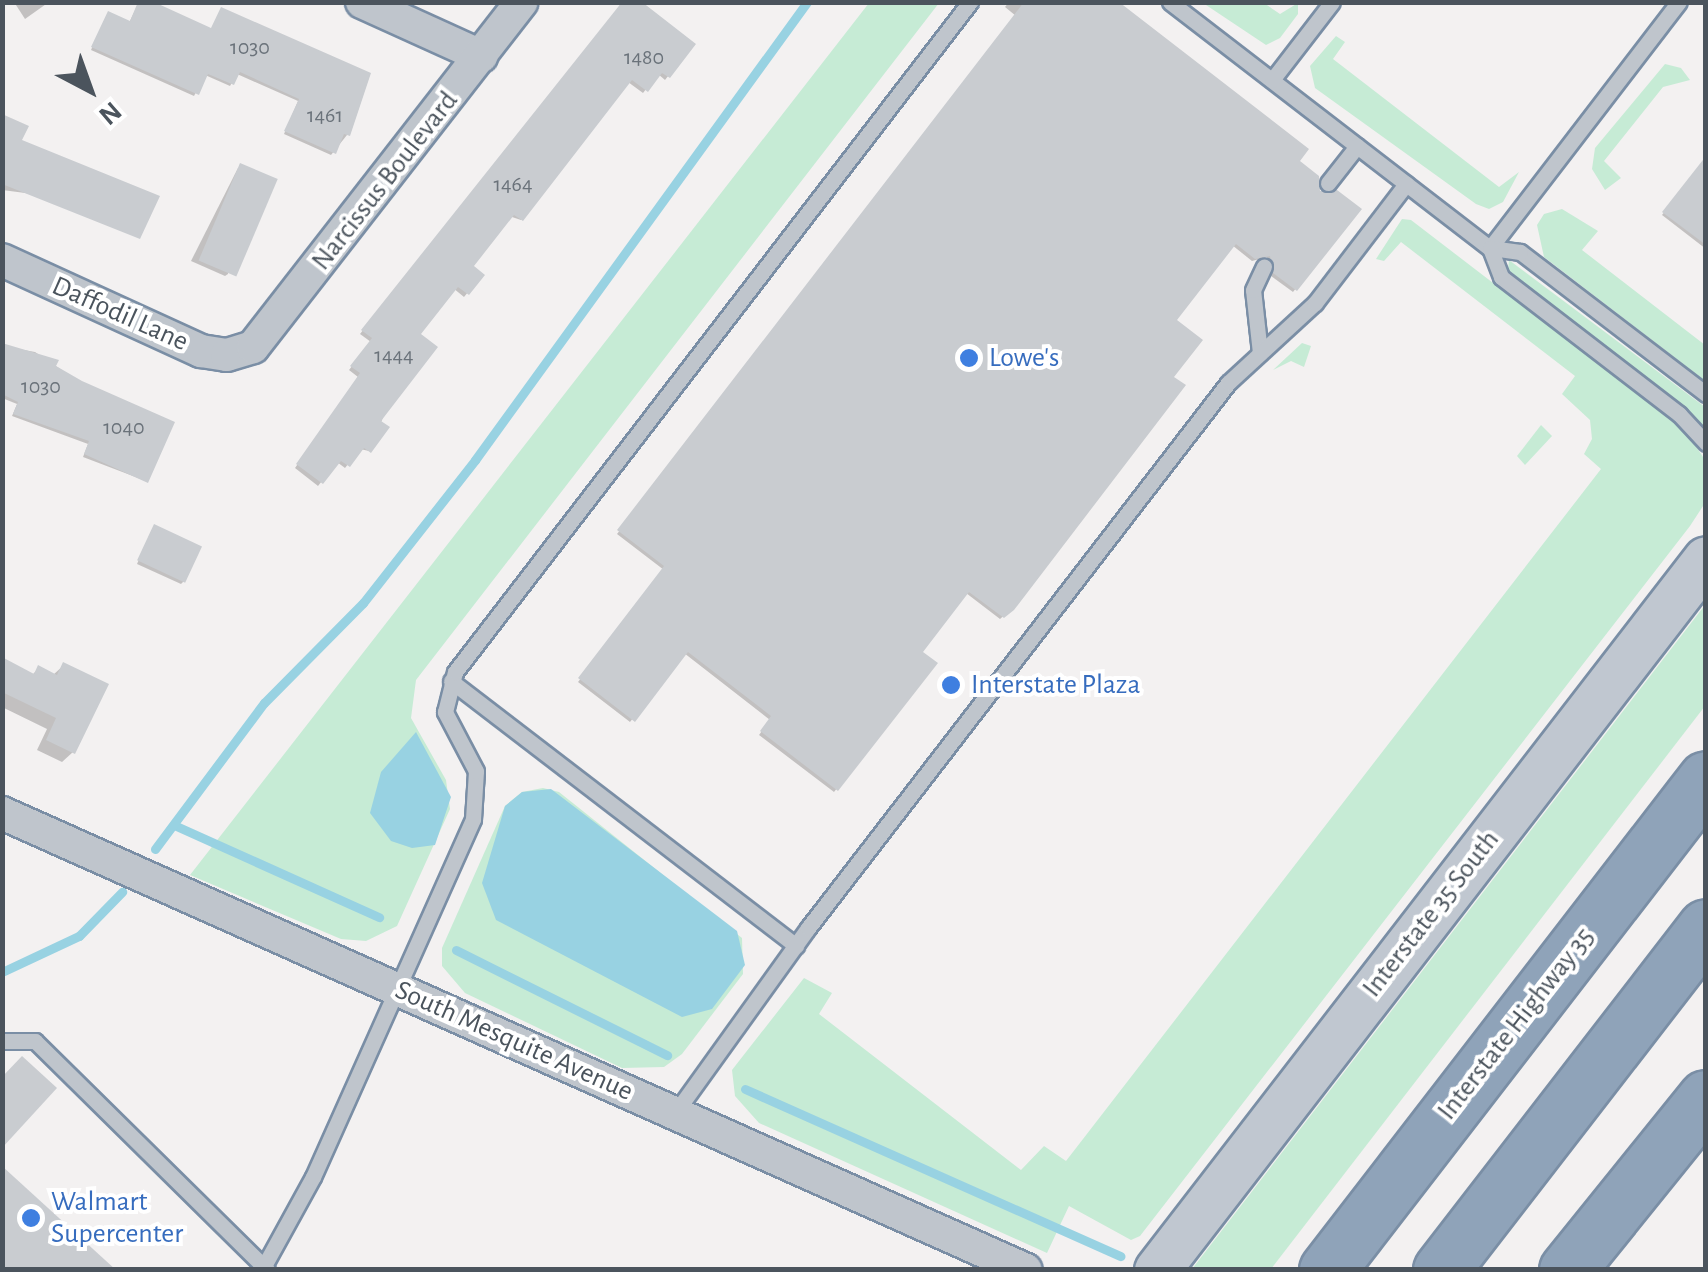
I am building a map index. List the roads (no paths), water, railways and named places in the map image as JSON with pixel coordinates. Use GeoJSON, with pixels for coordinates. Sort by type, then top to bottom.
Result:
{"type":"FeatureCollection","features":[{"type":"Feature","properties":{"kind":"highway","name":"Interstate Highway 35"},"geometry":{"type":"LineString","coordinates":[[1327,1270],[1706,779]]}},
{"type":"Feature","properties":{"kind":"highway"},"geometry":{"type":"LineString","coordinates":[[1441,1270],[1706,927]]}},
{"type":"Feature","properties":{"kind":"highway"},"geometry":{"type":"LineString","coordinates":[[1568,1270],[1706,1098]]}},
{"type":"Feature","properties":{"kind":"main road","name":"Interstate 35 South"},"geometry":{"type":"LineString","coordinates":[[1157,1270],[1706,559]]}},
{"type":"Feature","properties":{"kind":"main road"},"geometry":{"type":"LineString","coordinates":[[1597,1270],[1706,1124]]}},
{"type":"Feature","properties":{"kind":"street"},"geometry":{"type":"LineString","coordinates":[[362,2],[481,56]]}},
{"type":"Feature","properties":{"kind":"street","name":"Narcissus Boulevard"},"geometry":{"type":"LineString","coordinates":[[240,352],[272,327],[522,2]]}},
{"type":"Feature","properties":{"kind":"street","name":"Daffodil Lane"},"geometry":{"type":"LineString","coordinates":[[2,260],[201,351],[240,352]]}},
{"type":"Feature","properties":{"kind":"street","name":"South Mesquite Avenue"},"geometry":{"type":"LineString","coordinates":[[2,813],[1026,1270]]}},
{"type":"Feature","properties":{"kind":"lane"},"geometry":{"type":"LineString","coordinates":[[2,1041],[35,1041],[266,1268],[398,990],[478,794],[476,771],[447,722],[450,681],[970,2]]}},
{"type":"Feature","properties":{"kind":"lane"},"geometry":{"type":"LineString","coordinates":[[1170,2],[1490,248],[1520,252],[1706,394]]}},
{"type":"Feature","properties":{"kind":"lane"},"geometry":{"type":"LineString","coordinates":[[1272,80],[1332,2]]}},
{"type":"Feature","properties":{"kind":"lane"},"geometry":{"type":"LineString","coordinates":[[1490,248],[1679,2]]}},
{"type":"Feature","properties":{"kind":"lane"},"geometry":{"type":"LineString","coordinates":[[1328,183],[1357,146]]}},
{"type":"Feature","properties":{"kind":"lane"},"geometry":{"type":"LineString","coordinates":[[675,1113],[796,946],[1228,383],[1315,303],[1406,184]]}},
{"type":"Feature","properties":{"kind":"lane"},"geometry":{"type":"LineString","coordinates":[[1490,248],[1501,277],[1679,414],[1706,443]]}},
{"type":"Feature","properties":{"kind":"lane"},"geometry":{"type":"LineString","coordinates":[[1260,353],[1253,290],[1264,266]]}},
{"type":"Feature","properties":{"kind":"lane"},"geometry":{"type":"LineString","coordinates":[[1673,601],[1706,546]]}},
{"type":"Feature","properties":{"kind":"lane"},"geometry":{"type":"LineString","coordinates":[[450,681],[796,946]]}},
{"type":"Feature","properties":{"kind":"water"},"geometry":{"type":"Polygon","coordinates":[[[416,732],[451,797],[435,845],[412,848],[391,841],[370,813],[381,772],[416,732]]]}},
{"type":"Feature","properties":{"kind":"water"},"geometry":{"type":"Polygon","coordinates":[[[551,789],[737,931],[745,965],[712,1009],[682,1017],[496,920],[482,883],[505,806],[522,792],[551,789]]]}},
{"type":"Feature","properties":{"kind":"waterway"},"geometry":{"type":"LineString","coordinates":[[155,849],[264,703],[363,603],[475,460],[807,2]]}},
{"type":"Feature","properties":{"kind":"waterway"},"geometry":{"type":"LineString","coordinates":[[174,825],[379,917]]}},
{"type":"Feature","properties":{"kind":"waterway"},"geometry":{"type":"LineString","coordinates":[[2,972],[79,936],[122,892]]}},
{"type":"Feature","properties":{"kind":"waterway"},"geometry":{"type":"LineString","coordinates":[[456,950],[667,1055]]}},
{"type":"Feature","properties":{"kind":"waterway"},"geometry":{"type":"LineString","coordinates":[[745,1089],[1120,1256]]}},
{"type":"Feature","properties":{"kind":"place","name":"Lowe's"},"geometry":{"type":"Point","coordinates":[969,358]}},
{"type":"Feature","properties":{"kind":"place","name":"Interstate Plaza"},"geometry":{"type":"Point","coordinates":[951,685]}},
{"type":"Feature","properties":{"kind":"place","name":"Walmart Supercenter"},"geometry":{"type":"Point","coordinates":[31,1218]}}]}
